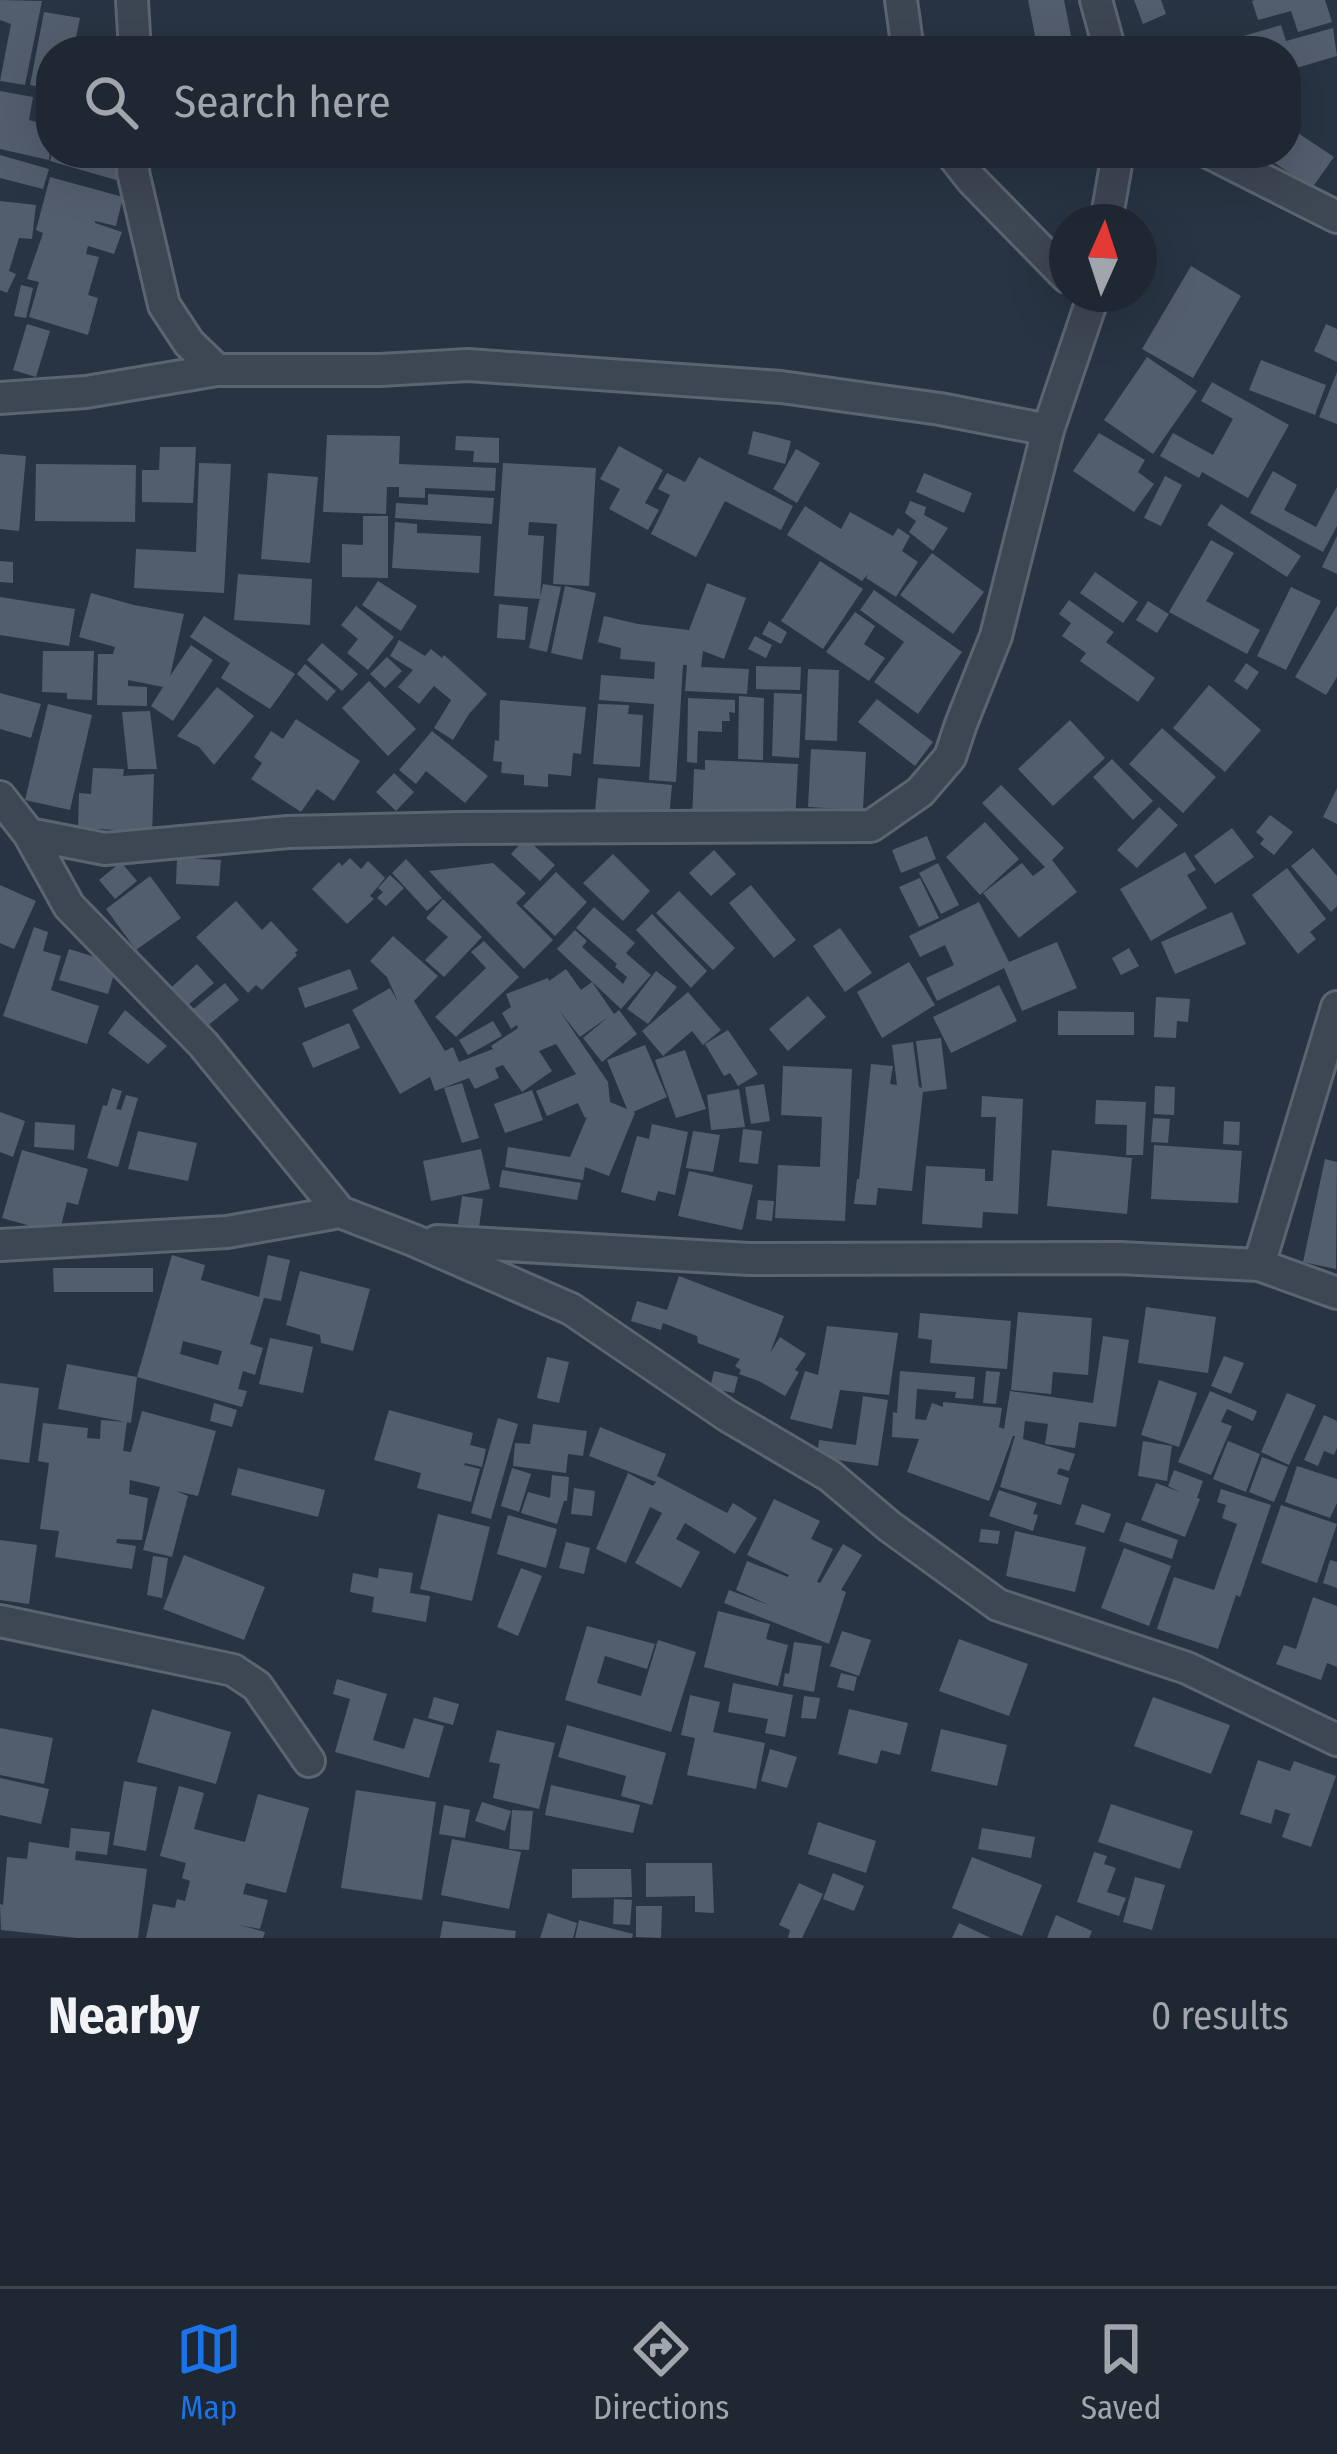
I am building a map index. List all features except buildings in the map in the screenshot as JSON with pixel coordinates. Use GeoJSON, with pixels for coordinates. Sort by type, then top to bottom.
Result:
{"type":"FeatureCollection","features":[{"type":"Feature","properties":{"kind":"street"},"geometry":{"type":"LineString","coordinates":[[132,0],[134,36]]}},
{"type":"Feature","properties":{"kind":"street"},"geometry":{"type":"LineString","coordinates":[[901,0],[906,36]]}},
{"type":"Feature","properties":{"kind":"street"},"geometry":{"type":"LineString","coordinates":[[1096,0],[1106,36]]}},
{"type":"Feature","properties":{"kind":"street"},"geometry":{"type":"LineString","coordinates":[[133,168],[164,305],[189,344],[217,370]]}},
{"type":"Feature","properties":{"kind":"street"},"geometry":{"type":"LineString","coordinates":[[963,168],[1049,259]]}},
{"type":"Feature","properties":{"kind":"street"},"geometry":{"type":"LineString","coordinates":[[1109,204],[1115,168]]}},
{"type":"Feature","properties":{"kind":"street"},"geometry":{"type":"LineString","coordinates":[[1239,168],[1337,218]]}},
{"type":"Feature","properties":{"kind":"street"},"geometry":{"type":"LineString","coordinates":[[29,833],[105,849],[288,832],[871,826],[920,792],[950,757],[996,636],[1048,430],[1085,312]]}},
{"type":"Feature","properties":{"kind":"street"},"geometry":{"type":"LineString","coordinates":[[0,398],[86,392],[217,370],[468,365],[781,387],[1048,430]]}},
{"type":"Feature","properties":{"kind":"street"},"geometry":{"type":"LineString","coordinates":[[0,796],[29,833],[68,906],[203,1044],[340,1212],[571,1309],[728,1416],[830,1476],[889,1526],[998,1605],[1187,1668],[1337,1740]]}},
{"type":"Feature","properties":{"kind":"street"},"geometry":{"type":"LineString","coordinates":[[1258,1265],[1337,1007]]}},
{"type":"Feature","properties":{"kind":"street"},"geometry":{"type":"LineString","coordinates":[[0,1244],[227,1232],[340,1212]]}},
{"type":"Feature","properties":{"kind":"street"},"geometry":{"type":"LineString","coordinates":[[413,1240],[749,1259],[1099,1258],[1258,1265],[1337,1293]]}},
{"type":"Feature","properties":{"kind":"street"},"geometry":{"type":"LineString","coordinates":[[0,1622],[233,1670],[257,1686],[309,1761]]}}]}
